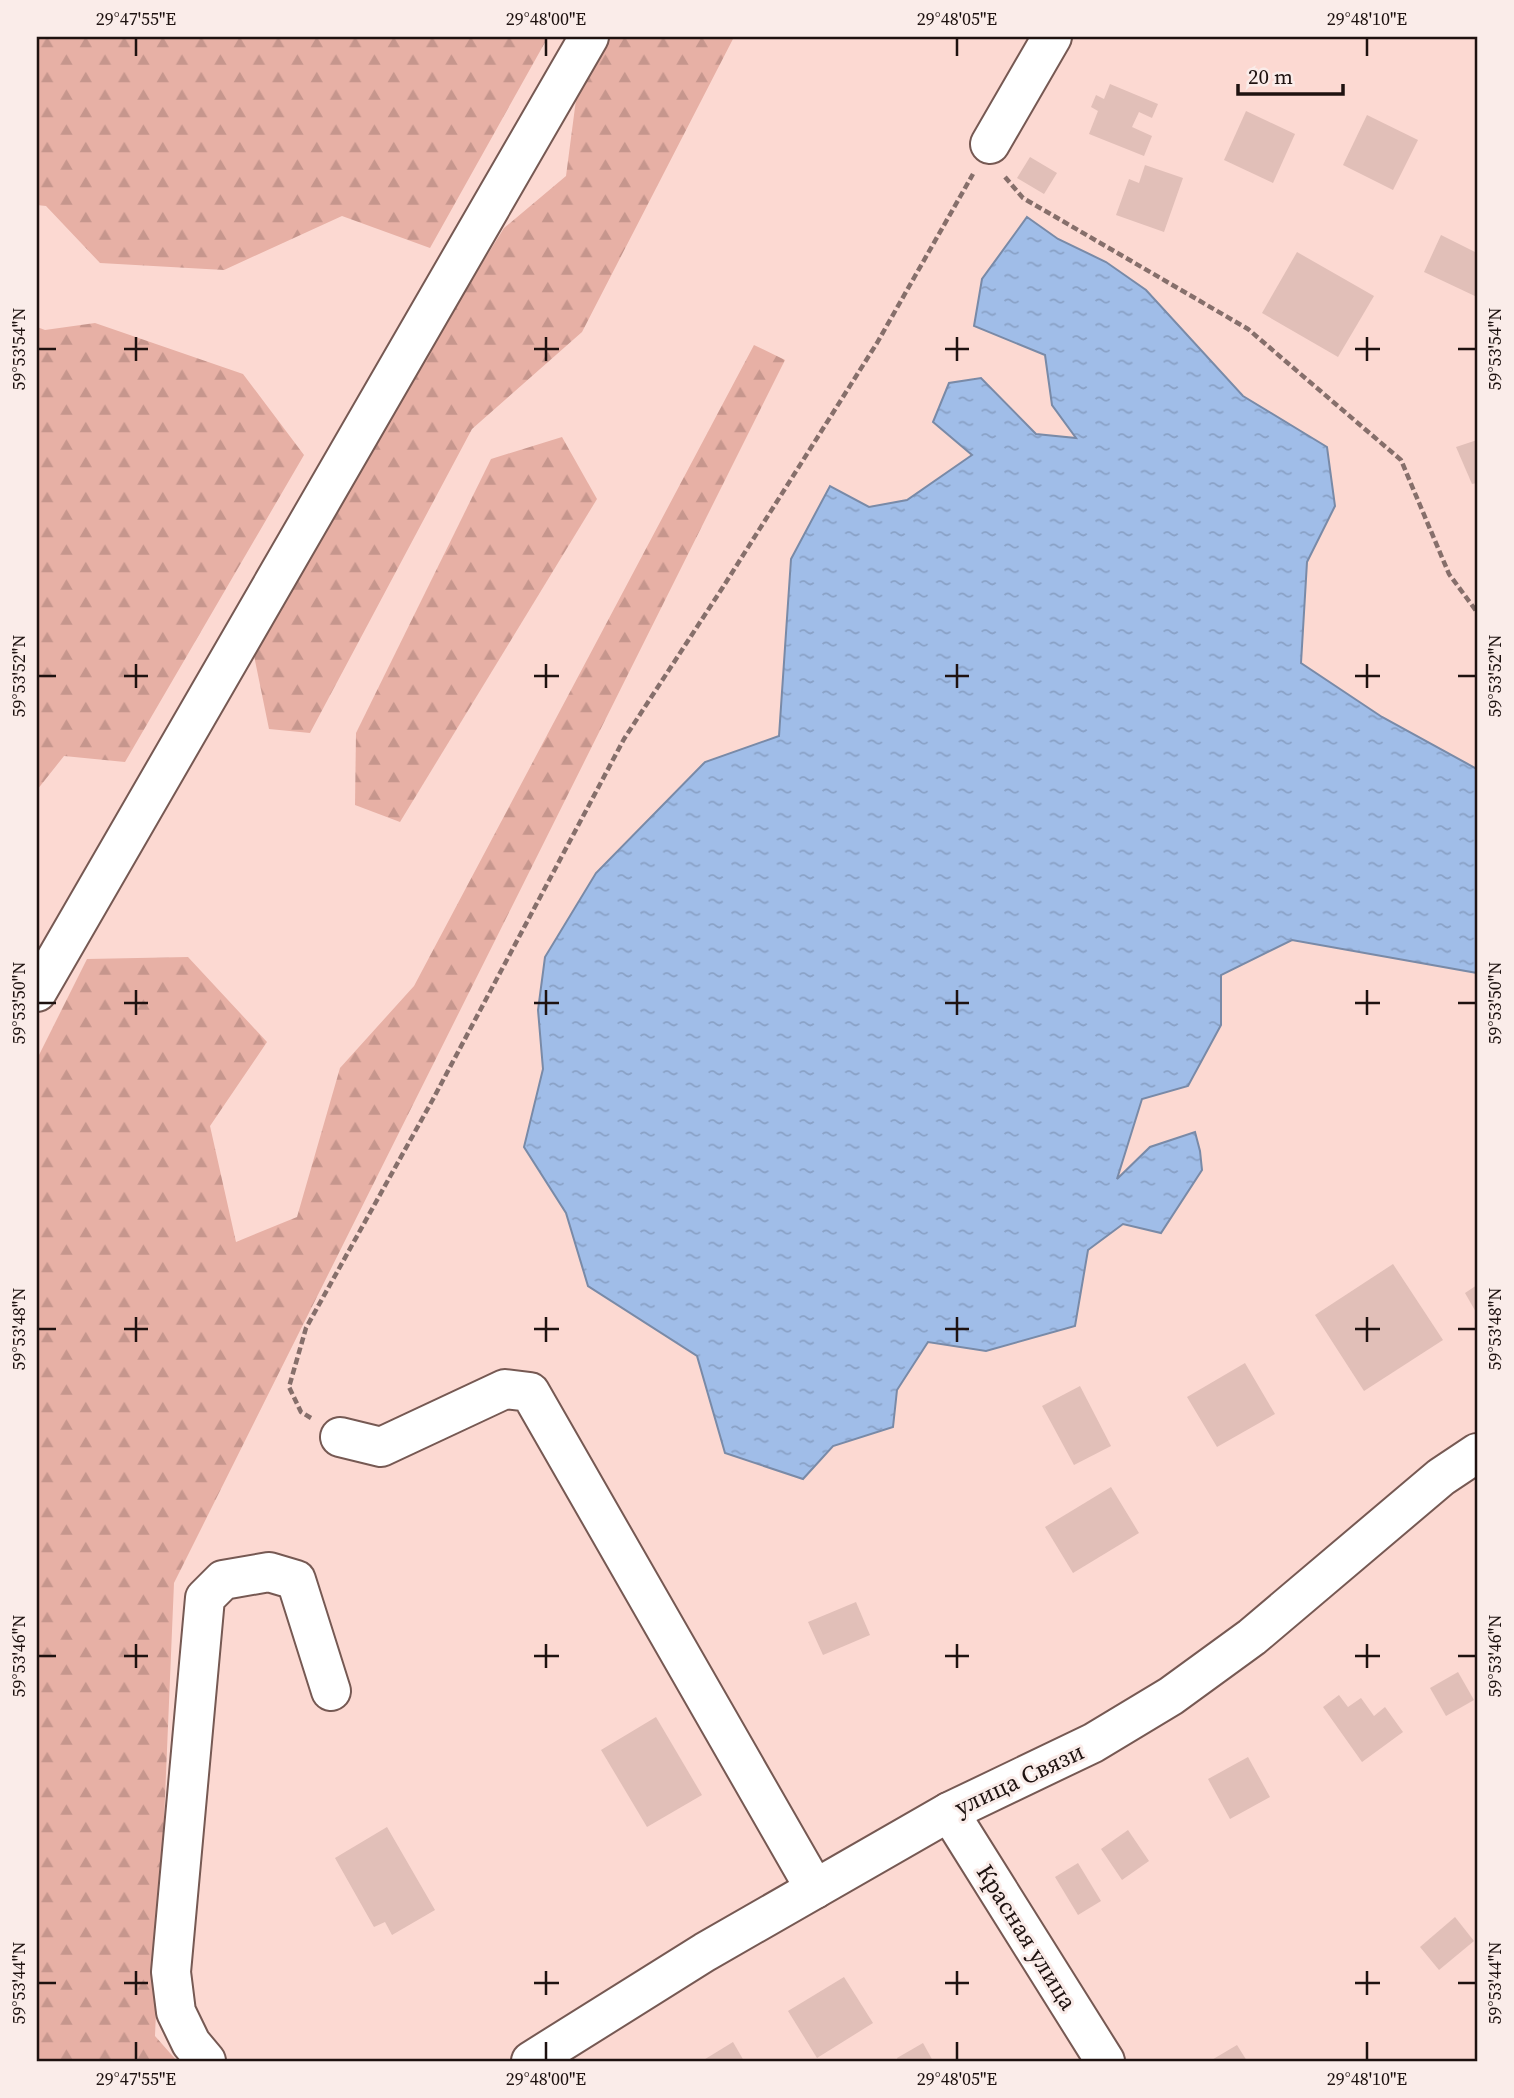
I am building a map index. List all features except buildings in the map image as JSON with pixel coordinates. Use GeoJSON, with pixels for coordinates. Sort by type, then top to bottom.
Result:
{"type":"FeatureCollection","features":[{"type":"Feature","properties":{"kind":"main road"},"geometry":{"type":"LineString","coordinates":[[37,992],[589,37]]}},
{"type":"Feature","properties":{"kind":"main road"},"geometry":{"type":"LineString","coordinates":[[990,144],[1052,37]]}},
{"type":"Feature","properties":{"kind":"main road"},"geometry":{"type":"LineString","coordinates":[[340,1437],[381,1447],[505,1389],[530,1392],[815,1889]]}},
{"type":"Feature","properties":{"kind":"main road","name":"улица Связи"},"geometry":{"type":"LineString","coordinates":[[531,2061],[705,1952],[949,1812],[1093,1743],[1171,1696],[1252,1637],[1441,1477],[1477,1453]]}},
{"type":"Feature","properties":{"kind":"main road"},"geometry":{"type":"LineString","coordinates":[[206,2061],[191,2043],[176,2012],[171,1972],[205,1598],[223,1580],[270,1572],[296,1580],[331,1691]]}},
{"type":"Feature","properties":{"kind":"main road","name":"Красная улица"},"geometry":{"type":"LineString","coordinates":[[949,1812],[1105,2061]]}},
{"type":"Feature","properties":{"kind":"path"},"geometry":{"type":"LineString","coordinates":[[990,144],[1000,171],[1023,198],[1248,329],[1401,460],[1449,574],[1477,612]]}},
{"type":"Feature","properties":{"kind":"path"},"geometry":{"type":"LineString","coordinates":[[340,1437],[301,1412],[289,1387],[306,1328],[432,1101],[624,739],[877,343],[990,144]]}},
{"type":"Feature","properties":{"kind":"green space"},"geometry":{"type":"Polygon","coordinates":[[[37,37],[548,37],[430,248],[342,216],[224,270],[100,263],[46,206],[37,205],[37,37]]]}},
{"type":"Feature","properties":{"kind":"green space"},"geometry":{"type":"Polygon","coordinates":[[[608,37],[734,37],[582,332],[472,429],[310,733],[269,729],[250,636],[504,228],[566,176],[577,92],[608,37]]]}},
{"type":"Feature","properties":{"kind":"green space"},"geometry":{"type":"Polygon","coordinates":[[[95,323],[243,374],[304,455],[125,762],[64,756],[37,790],[37,327],[45,330],[95,323]]]}},
{"type":"Feature","properties":{"kind":"green space"},"geometry":{"type":"Polygon","coordinates":[[[754,345],[785,360],[174,1583],[155,2036],[177,2061],[37,2061],[37,1059],[87,959],[188,957],[267,1042],[210,1126],[236,1242],[297,1217],[340,1068],[414,986],[754,345]]]}},
{"type":"Feature","properties":{"kind":"green space"},"geometry":{"type":"Polygon","coordinates":[[[562,437],[597,499],[400,822],[355,805],[356,733],[491,459],[562,437]]]}},
{"type":"Feature","properties":{"kind":"water"},"geometry":{"type":"Polygon","coordinates":[[[1027,217],[1058,239],[1106,262],[1146,290],[1243,396],[1327,447],[1335,506],[1307,562],[1301,663],[1382,717],[1477,769],[1477,973],[1292,940],[1221,975],[1221,1025],[1188,1086],[1142,1099],[1117,1179],[1150,1147],[1195,1132],[1202,1170],[1161,1233],[1123,1224],[1088,1250],[1075,1326],[986,1351],[928,1342],[897,1390],[893,1427],[833,1446],[803,1479],[725,1453],[697,1356],[588,1286],[566,1213],[524,1147],[543,1069],[538,1010],[545,957],[596,873],[705,762],[779,736],[791,559],[830,486],[869,507],[907,500],[972,455],[933,422],[949,383],[981,378],[1036,434],[1076,438],[1052,405],[1045,355],[974,326],[982,279],[1027,217]]]}}]}
